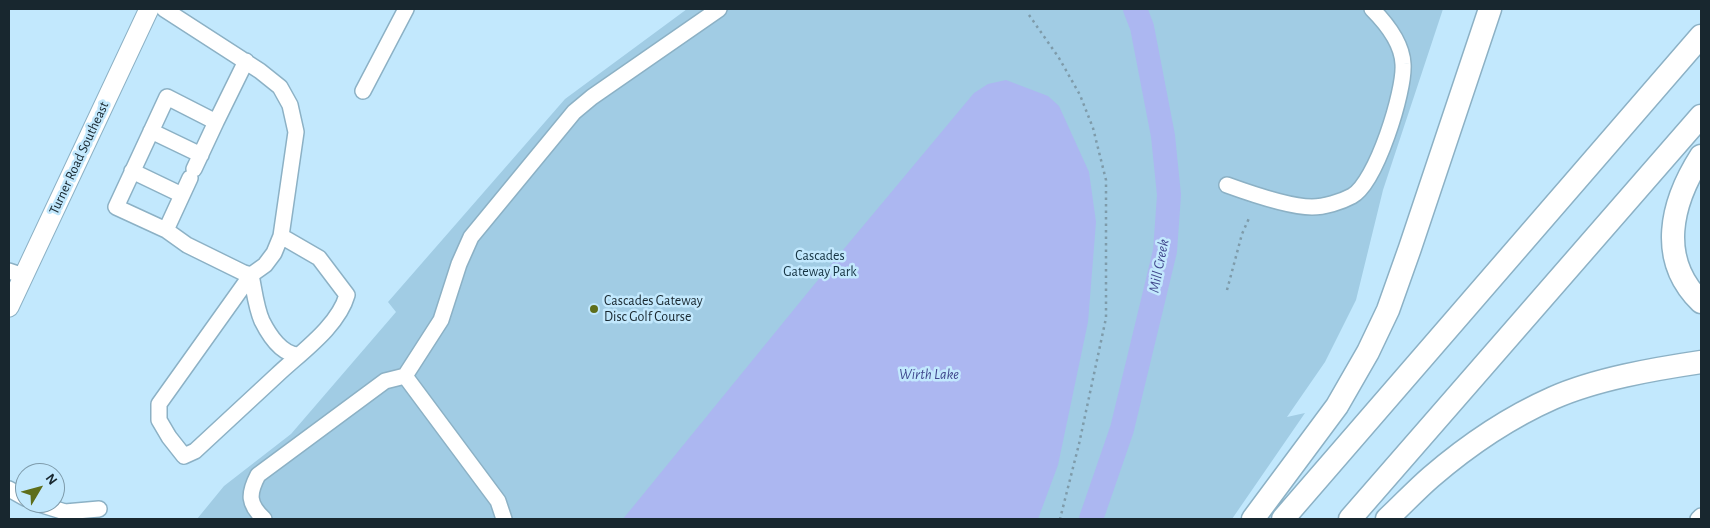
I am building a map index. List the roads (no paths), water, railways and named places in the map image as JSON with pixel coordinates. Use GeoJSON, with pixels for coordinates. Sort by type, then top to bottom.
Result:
{"type":"FeatureCollection","features":[{"type":"Feature","properties":{"kind":"highway"},"geometry":{"type":"LineString","coordinates":[[1253,519],[1337,406],[1368,352],[1388,310],[1490,9]]}},
{"type":"Feature","properties":{"kind":"highway"},"geometry":{"type":"LineString","coordinates":[[1283,519],[1701,36]]}},
{"type":"Feature","properties":{"kind":"highway"},"geometry":{"type":"LineString","coordinates":[[1350,519],[1701,116]]}},
{"type":"Feature","properties":{"kind":"highway"},"geometry":{"type":"LineString","coordinates":[[1701,156],[1683,190],[1672,235],[1674,254],[1682,278],[1701,302]]}},
{"type":"Feature","properties":{"kind":"highway"},"geometry":{"type":"LineString","coordinates":[[1387,519],[1432,476],[1516,417],[1554,398],[1587,386],[1634,374],[1701,362]]}},
{"type":"Feature","properties":{"kind":"main road","name":"Turner Road Southeast"},"geometry":{"type":"LineString","coordinates":[[9,308],[16,273],[149,9]]}},
{"type":"Feature","properties":{"kind":"street"},"geometry":{"type":"LineString","coordinates":[[164,9],[246,61],[280,87],[290,105],[296,132],[281,236],[274,253],[265,265],[251,275],[159,404],[159,420],[184,456],[195,451],[299,355],[329,326],[344,308],[347,295],[319,258],[281,236]]}},
{"type":"Feature","properties":{"kind":"street"},"geometry":{"type":"LineString","coordinates":[[363,91],[406,9]]}},
{"type":"Feature","properties":{"kind":"street"},"geometry":{"type":"LineString","coordinates":[[264,519],[253,506],[250,496],[258,475],[385,381],[404,376],[440,320],[459,264],[471,237],[574,112],[592,97],[719,9]]}},
{"type":"Feature","properties":{"kind":"street"},"geometry":{"type":"LineString","coordinates":[[1227,185],[1250,194],[1312,207],[1325,205],[1354,195],[1369,176],[1385,141],[1400,99],[1404,62],[1399,47],[1386,24],[1372,9]]}},
{"type":"Feature","properties":{"kind":"street"},"geometry":{"type":"LineString","coordinates":[[166,230],[246,61]]}},
{"type":"Feature","properties":{"kind":"street"},"geometry":{"type":"LineString","coordinates":[[216,122],[167,98],[116,207],[166,230],[187,245],[251,275]]}},
{"type":"Feature","properties":{"kind":"street"},"geometry":{"type":"LineString","coordinates":[[151,131],[200,155]]}},
{"type":"Feature","properties":{"kind":"street"},"geometry":{"type":"LineString","coordinates":[[132,172],[182,195]]}},
{"type":"Feature","properties":{"kind":"street"},"geometry":{"type":"LineString","coordinates":[[251,275],[262,320],[276,343],[285,350],[299,355]]}},
{"type":"Feature","properties":{"kind":"street"},"geometry":{"type":"LineString","coordinates":[[404,376],[498,501],[504,519]]}},
{"type":"Feature","properties":{"kind":"street"},"geometry":{"type":"LineString","coordinates":[[65,512],[100,509]]}},
{"type":"Feature","properties":{"kind":"street"},"geometry":{"type":"LineString","coordinates":[[1698,519],[1701,516]]}},
{"type":"Feature","properties":{"kind":"water","name":"Wirth Lake"},"geometry":{"type":"Polygon","coordinates":[[[1006,80],[1048,96],[1059,106],[1089,172],[1096,222],[1088,322],[1058,465],[1038,519],[623,519],[813,286],[974,93],[988,84],[1006,80]]]}},
{"type":"Feature","properties":{"kind":"waterway","name":"Mill Creek"},"geometry":{"type":"LineString","coordinates":[[1091,519],[1122,429],[1165,251],[1169,195],[1163,136],[1142,27],[1135,9]]}},
{"type":"Feature","properties":{"kind":"place","name":"Cascades Gateway Disc Golf Course"},"geometry":{"type":"Point","coordinates":[594,309]}},
{"type":"Feature","properties":{"kind":"park label","name":"Cascades Gateway Park"},"geometry":{"type":"Point","coordinates":[820,264]}}]}
